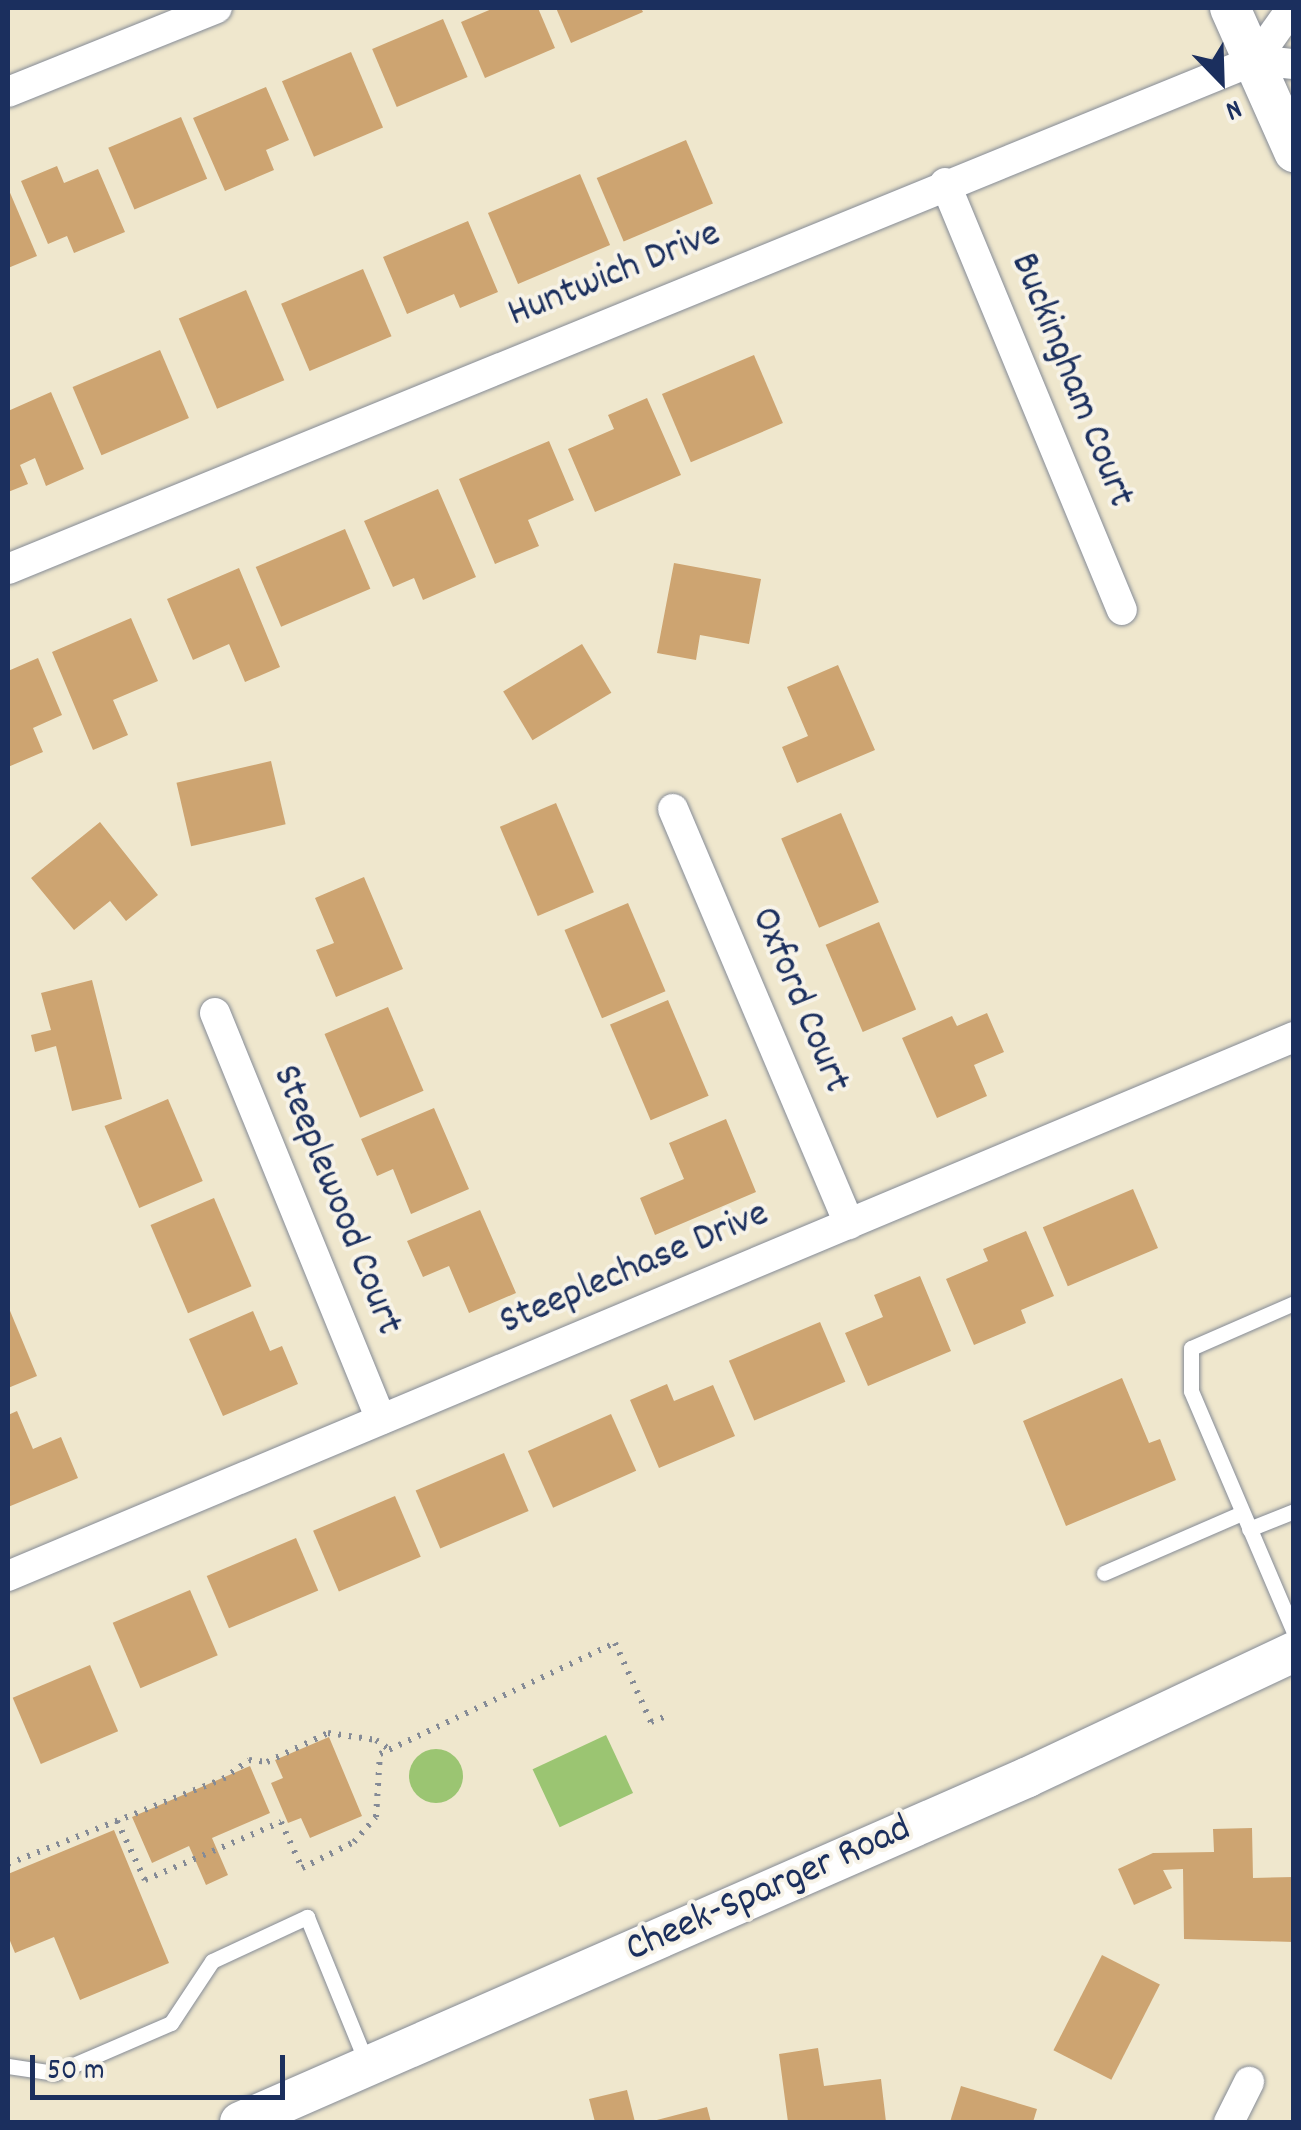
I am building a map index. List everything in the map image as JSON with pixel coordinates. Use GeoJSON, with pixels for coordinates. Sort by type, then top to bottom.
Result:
{"type":"FeatureCollection","features":[{"type":"Feature","properties":{"kind":"main road"},"geometry":{"type":"LineString","coordinates":[[1230,8],[1274,62],[1294,152]]}},
{"type":"Feature","properties":{"kind":"main road","name":"Cheek-Sparger Road"},"geometry":{"type":"LineString","coordinates":[[240,2122],[369,2068],[1294,1652]]}},
{"type":"Feature","properties":{"kind":"street"},"geometry":{"type":"LineString","coordinates":[[8,92],[217,8]]}},
{"type":"Feature","properties":{"kind":"street"},"geometry":{"type":"LineString","coordinates":[[1274,62],[1292,8]]}},
{"type":"Feature","properties":{"kind":"street","name":"Huntwich Drive"},"geometry":{"type":"LineString","coordinates":[[8,569],[945,183],[1274,62]]}},
{"type":"Feature","properties":{"kind":"street","name":"Buckingham Court"},"geometry":{"type":"LineString","coordinates":[[945,183],[1122,610]]}},
{"type":"Feature","properties":{"kind":"street","name":"Oxford Court"},"geometry":{"type":"LineString","coordinates":[[673,809],[849,1224]]}},
{"type":"Feature","properties":{"kind":"street","name":"Steeplewood Court"},"geometry":{"type":"LineString","coordinates":[[215,1013],[381,1420]]}},
{"type":"Feature","properties":{"kind":"street","name":"Steeplechase Drive"},"geometry":{"type":"LineString","coordinates":[[8,1576],[1294,1037]]}},
{"type":"Feature","properties":{"kind":"street"},"geometry":{"type":"LineString","coordinates":[[1229,2122],[1249,2082]]}},
{"type":"Feature","properties":{"kind":"lane"},"geometry":{"type":"LineString","coordinates":[[1294,1303],[1192,1348],[1191,1391],[1294,1634]]}},
{"type":"Feature","properties":{"kind":"lane"},"geometry":{"type":"LineString","coordinates":[[1249,1530],[1294,1511]]}},
{"type":"Feature","properties":{"kind":"lane"},"geometry":{"type":"LineString","coordinates":[[1104,1573],[1242,1513]]}},
{"type":"Feature","properties":{"kind":"lane"},"geometry":{"type":"LineString","coordinates":[[8,2066],[55,2073],[171,2023],[212,1961],[307,1917],[369,2068]]}},
{"type":"Feature","properties":{"kind":"path"},"geometry":{"type":"LineString","coordinates":[[117,1821],[145,1880],[280,1822],[302,1868],[354,1842],[376,1817],[380,1754],[615,1643],[651,1722],[664,1717]]}},
{"type":"Feature","properties":{"kind":"path"},"geometry":{"type":"LineString","coordinates":[[8,1864],[223,1779],[249,1760],[266,1762],[328,1733],[376,1740],[390,1750]]}},
{"type":"Feature","properties":{"kind":"green space"},"geometry":{"type":"Polygon","coordinates":[[[606,1735],[633,1793],[560,1827],[533,1769],[606,1735]]]}},
{"type":"Feature","properties":{"kind":"green space"},"geometry":{"type":"Polygon","coordinates":[[[436,1749],[455,1757],[463,1776],[455,1795],[436,1803],[417,1795],[409,1776],[417,1757],[436,1749]]]}},
{"type":"Feature","properties":{"kind":"building"},"geometry":{"type":"Polygon","coordinates":[[[494,8],[538,8],[555,48],[485,78],[461,22],[494,8]]]}},
{"type":"Feature","properties":{"kind":"building"},"geometry":{"type":"Polygon","coordinates":[[[556,8],[641,8],[643,12],[571,43],[556,8]]]}},
{"type":"Feature","properties":{"kind":"building"},"geometry":{"type":"Polygon","coordinates":[[[443,19],[468,77],[397,107],[372,49],[443,19]]]}},
{"type":"Feature","properties":{"kind":"building"},"geometry":{"type":"Polygon","coordinates":[[[351,52],[383,127],[314,157],[282,81],[351,52]]]}},
{"type":"Feature","properties":{"kind":"building"},"geometry":{"type":"Polygon","coordinates":[[[266,87],[289,140],[266,150],[274,170],[225,191],[193,118],[266,87]]]}},
{"type":"Feature","properties":{"kind":"building"},"geometry":{"type":"Polygon","coordinates":[[[181,117],[207,179],[134,210],[108,148],[181,117]]]}},
{"type":"Feature","properties":{"kind":"building"},"geometry":{"type":"Polygon","coordinates":[[[686,140],[713,204],[624,241],[597,178],[686,140]]]}},
{"type":"Feature","properties":{"kind":"building"},"geometry":{"type":"Polygon","coordinates":[[[57,166],[64,183],[98,169],[125,232],[74,253],[67,236],[48,244],[21,181],[57,166]]]}},
{"type":"Feature","properties":{"kind":"building"},"geometry":{"type":"Polygon","coordinates":[[[580,174],[610,245],[518,284],[488,213],[580,174]]]}},
{"type":"Feature","properties":{"kind":"building"},"geometry":{"type":"Polygon","coordinates":[[[8,188],[37,256],[8,268],[8,188]]]}},
{"type":"Feature","properties":{"kind":"building"},"geometry":{"type":"Polygon","coordinates":[[[468,221],[498,292],[460,308],[454,294],[407,314],[383,257],[468,221]]]}},
{"type":"Feature","properties":{"kind":"building"},"geometry":{"type":"Polygon","coordinates":[[[363,269],[392,336],[310,371],[281,304],[363,269]]]}},
{"type":"Feature","properties":{"kind":"building"},"geometry":{"type":"Polygon","coordinates":[[[246,290],[284,380],[217,409],[179,319],[246,290]]]}},
{"type":"Feature","properties":{"kind":"building"},"geometry":{"type":"Polygon","coordinates":[[[160,350],[189,418],[101,455],[73,387],[160,350]]]}},
{"type":"Feature","properties":{"kind":"building"},"geometry":{"type":"Polygon","coordinates":[[[754,355],[783,423],[691,462],[662,394],[754,355]]]}},
{"type":"Feature","properties":{"kind":"building"},"geometry":{"type":"Polygon","coordinates":[[[51,392],[84,469],[46,486],[35,458],[20,465],[28,484],[8,492],[8,411],[51,392]]]}},
{"type":"Feature","properties":{"kind":"building"},"geometry":{"type":"Polygon","coordinates":[[[647,398],[681,475],[595,512],[568,449],[614,429],[608,415],[647,398]]]}},
{"type":"Feature","properties":{"kind":"building"},"geometry":{"type":"Polygon","coordinates":[[[549,441],[574,500],[528,520],[539,546],[495,564],[459,479],[549,441]]]}},
{"type":"Feature","properties":{"kind":"building"},"geometry":{"type":"Polygon","coordinates":[[[438,489],[476,577],[423,600],[414,578],[393,587],[364,521],[438,489]]]}},
{"type":"Feature","properties":{"kind":"building"},"geometry":{"type":"Polygon","coordinates":[[[345,529],[370,589],[281,627],[256,567],[345,529]]]}},
{"type":"Feature","properties":{"kind":"building"},"geometry":{"type":"Polygon","coordinates":[[[674,563],[761,579],[749,644],[700,635],[696,660],[657,653],[674,563]]]}},
{"type":"Feature","properties":{"kind":"building"},"geometry":{"type":"Polygon","coordinates":[[[239,568],[280,667],[245,682],[229,644],[193,660],[167,599],[239,568]]]}},
{"type":"Feature","properties":{"kind":"building"},"geometry":{"type":"Polygon","coordinates":[[[131,618],[158,681],[113,700],[128,735],[93,750],[52,652],[131,618]]]}},
{"type":"Feature","properties":{"kind":"building"},"geometry":{"type":"Polygon","coordinates":[[[582,644],[611,693],[532,740],[503,691],[582,644]]]}},
{"type":"Feature","properties":{"kind":"building"},"geometry":{"type":"Polygon","coordinates":[[[38,658],[62,715],[33,728],[43,752],[8,767],[8,671],[38,658]]]}},
{"type":"Feature","properties":{"kind":"building"},"geometry":{"type":"Polygon","coordinates":[[[838,665],[875,750],[797,783],[782,747],[808,736],[787,687],[838,665]]]}},
{"type":"Feature","properties":{"kind":"building"},"geometry":{"type":"Polygon","coordinates":[[[271,761],[286,824],[191,846],[176,783],[271,761]]]}},
{"type":"Feature","properties":{"kind":"building"},"geometry":{"type":"Polygon","coordinates":[[[556,803],[594,892],[538,916],[500,827],[556,803]]]}},
{"type":"Feature","properties":{"kind":"building"},"geometry":{"type":"Polygon","coordinates":[[[841,813],[879,902],[819,928],[781,838],[841,813]]]}},
{"type":"Feature","properties":{"kind":"building"},"geometry":{"type":"Polygon","coordinates":[[[100,822],[158,895],[126,921],[110,901],[74,930],[31,878],[100,822]]]}},
{"type":"Feature","properties":{"kind":"building"},"geometry":{"type":"Polygon","coordinates":[[[364,877],[403,969],[336,997],[316,950],[334,943],[315,898],[364,877]]]}},
{"type":"Feature","properties":{"kind":"building"},"geometry":{"type":"Polygon","coordinates":[[[628,903],[666,991],[602,1018],[564,930],[628,903]]]}},
{"type":"Feature","properties":{"kind":"building"},"geometry":{"type":"Polygon","coordinates":[[[879,922],[916,1009],[863,1032],[826,945],[879,922]]]}},
{"type":"Feature","properties":{"kind":"building"},"geometry":{"type":"Polygon","coordinates":[[[92,980],[122,1099],[72,1111],[56,1046],[35,1052],[31,1035],[51,1030],[41,993],[92,980]]]}},
{"type":"Feature","properties":{"kind":"building"},"geometry":{"type":"Polygon","coordinates":[[[668,1000],[709,1096],[651,1120],[610,1025],[668,1000]]]}},
{"type":"Feature","properties":{"kind":"building"},"geometry":{"type":"Polygon","coordinates":[[[388,1007],[424,1091],[360,1118],[324,1034],[388,1007]]]}},
{"type":"Feature","properties":{"kind":"building"},"geometry":{"type":"Polygon","coordinates":[[[987,1013],[1004,1052],[974,1065],[987,1096],[937,1118],[902,1038],[952,1016],[957,1026],[987,1013]]]}},
{"type":"Feature","properties":{"kind":"building"},"geometry":{"type":"Polygon","coordinates":[[[168,1099],[203,1181],[139,1208],[104,1126],[168,1099]]]}},
{"type":"Feature","properties":{"kind":"building"},"geometry":{"type":"Polygon","coordinates":[[[434,1108],[469,1189],[411,1214],[393,1169],[377,1176],[361,1139],[434,1108]]]}},
{"type":"Feature","properties":{"kind":"building"},"geometry":{"type":"Polygon","coordinates":[[[726,1119],[756,1192],[655,1235],[640,1198],[684,1179],[669,1143],[726,1119]]]}},
{"type":"Feature","properties":{"kind":"building"},"geometry":{"type":"Polygon","coordinates":[[[1133,1189],[1158,1248],[1068,1286],[1043,1227],[1133,1189]]]}},
{"type":"Feature","properties":{"kind":"building"},"geometry":{"type":"Polygon","coordinates":[[[214,1198],[252,1286],[188,1313],[150,1225],[214,1198]]]}},
{"type":"Feature","properties":{"kind":"building"},"geometry":{"type":"Polygon","coordinates":[[[480,1210],[516,1293],[469,1313],[449,1266],[423,1277],[407,1241],[480,1210]]]}},
{"type":"Feature","properties":{"kind":"building"},"geometry":{"type":"Polygon","coordinates":[[[1026,1231],[1054,1296],[1021,1310],[1026,1323],[974,1345],[946,1279],[988,1261],[983,1249],[1026,1231]]]}},
{"type":"Feature","properties":{"kind":"building"},"geometry":{"type":"Polygon","coordinates":[[[920,1276],[951,1351],[868,1386],[845,1333],[883,1317],[874,1295],[920,1276]]]}},
{"type":"Feature","properties":{"kind":"building"},"geometry":{"type":"Polygon","coordinates":[[[8,1306],[37,1376],[8,1388],[8,1306]]]}},
{"type":"Feature","properties":{"kind":"building"},"geometry":{"type":"Polygon","coordinates":[[[253,1311],[270,1351],[282,1346],[298,1384],[223,1416],[189,1339],[253,1311]]]}},
{"type":"Feature","properties":{"kind":"building"},"geometry":{"type":"Polygon","coordinates":[[[820,1322],[845,1382],[754,1421],[729,1361],[820,1322]]]}},
{"type":"Feature","properties":{"kind":"building"},"geometry":{"type":"Polygon","coordinates":[[[1122,1378],[1149,1443],[1160,1439],[1176,1480],[1066,1526],[1023,1421],[1122,1378]]]}},
{"type":"Feature","properties":{"kind":"building"},"geometry":{"type":"Polygon","coordinates":[[[667,1384],[674,1401],[713,1385],[735,1436],[659,1468],[630,1400],[667,1384]]]}},
{"type":"Feature","properties":{"kind":"building"},"geometry":{"type":"Polygon","coordinates":[[[17,1411],[33,1449],[61,1437],[78,1478],[8,1507],[8,1415],[17,1411]]]}},
{"type":"Feature","properties":{"kind":"building"},"geometry":{"type":"Polygon","coordinates":[[[611,1414],[636,1471],[553,1508],[528,1451],[611,1414]]]}},
{"type":"Feature","properties":{"kind":"building"},"geometry":{"type":"Polygon","coordinates":[[[504,1453],[529,1511],[440,1549],[416,1491],[504,1453]]]}},
{"type":"Feature","properties":{"kind":"building"},"geometry":{"type":"Polygon","coordinates":[[[395,1496],[421,1557],[339,1592],[313,1531],[395,1496]]]}},
{"type":"Feature","properties":{"kind":"building"},"geometry":{"type":"Polygon","coordinates":[[[296,1538],[318,1590],[229,1628],[207,1576],[296,1538]]]}},
{"type":"Feature","properties":{"kind":"building"},"geometry":{"type":"Polygon","coordinates":[[[190,1590],[218,1655],[140,1688],[113,1623],[190,1590]]]}},
{"type":"Feature","properties":{"kind":"building"},"geometry":{"type":"Polygon","coordinates":[[[90,1665],[118,1731],[41,1764],[13,1698],[90,1665]]]}},
{"type":"Feature","properties":{"kind":"building"},"geometry":{"type":"Polygon","coordinates":[[[329,1737],[362,1816],[310,1838],[301,1818],[288,1823],[271,1783],[283,1778],[275,1760],[329,1737]]]}},
{"type":"Feature","properties":{"kind":"building"},"geometry":{"type":"Polygon","coordinates":[[[250,1766],[270,1813],[212,1838],[228,1875],[206,1885],[189,1846],[152,1863],[132,1817],[250,1766]]]}},
{"type":"Feature","properties":{"kind":"building"},"geometry":{"type":"Polygon","coordinates":[[[1252,1828],[1253,1878],[1294,1877],[1294,1942],[1184,1939],[1183,1869],[1163,1870],[1172,1888],[1134,1905],[1118,1869],[1153,1853],[1214,1852],[1213,1829],[1252,1828]]]}},
{"type":"Feature","properties":{"kind":"building"},"geometry":{"type":"Polygon","coordinates":[[[114,1830],[169,1963],[80,2000],[54,1937],[15,1953],[8,1936],[8,1874],[114,1830]]]}},
{"type":"Feature","properties":{"kind":"building"},"geometry":{"type":"Polygon","coordinates":[[[1102,1955],[1160,1985],[1111,2080],[1053,2050],[1102,1955]]]}},
{"type":"Feature","properties":{"kind":"building"},"geometry":{"type":"Polygon","coordinates":[[[818,2048],[824,2086],[881,2079],[886,2122],[788,2122],[779,2054],[818,2048]]]}},
{"type":"Feature","properties":{"kind":"building"},"geometry":{"type":"Polygon","coordinates":[[[961,2086],[1037,2109],[1033,2122],[950,2122],[961,2086]]]}},
{"type":"Feature","properties":{"kind":"building"},"geometry":{"type":"Polygon","coordinates":[[[627,2090],[635,2122],[595,2122],[589,2099],[627,2090]]]}},
{"type":"Feature","properties":{"kind":"building"},"geometry":{"type":"Polygon","coordinates":[[[707,2107],[711,2122],[653,2122],[653,2121],[707,2107]]]}}]}
